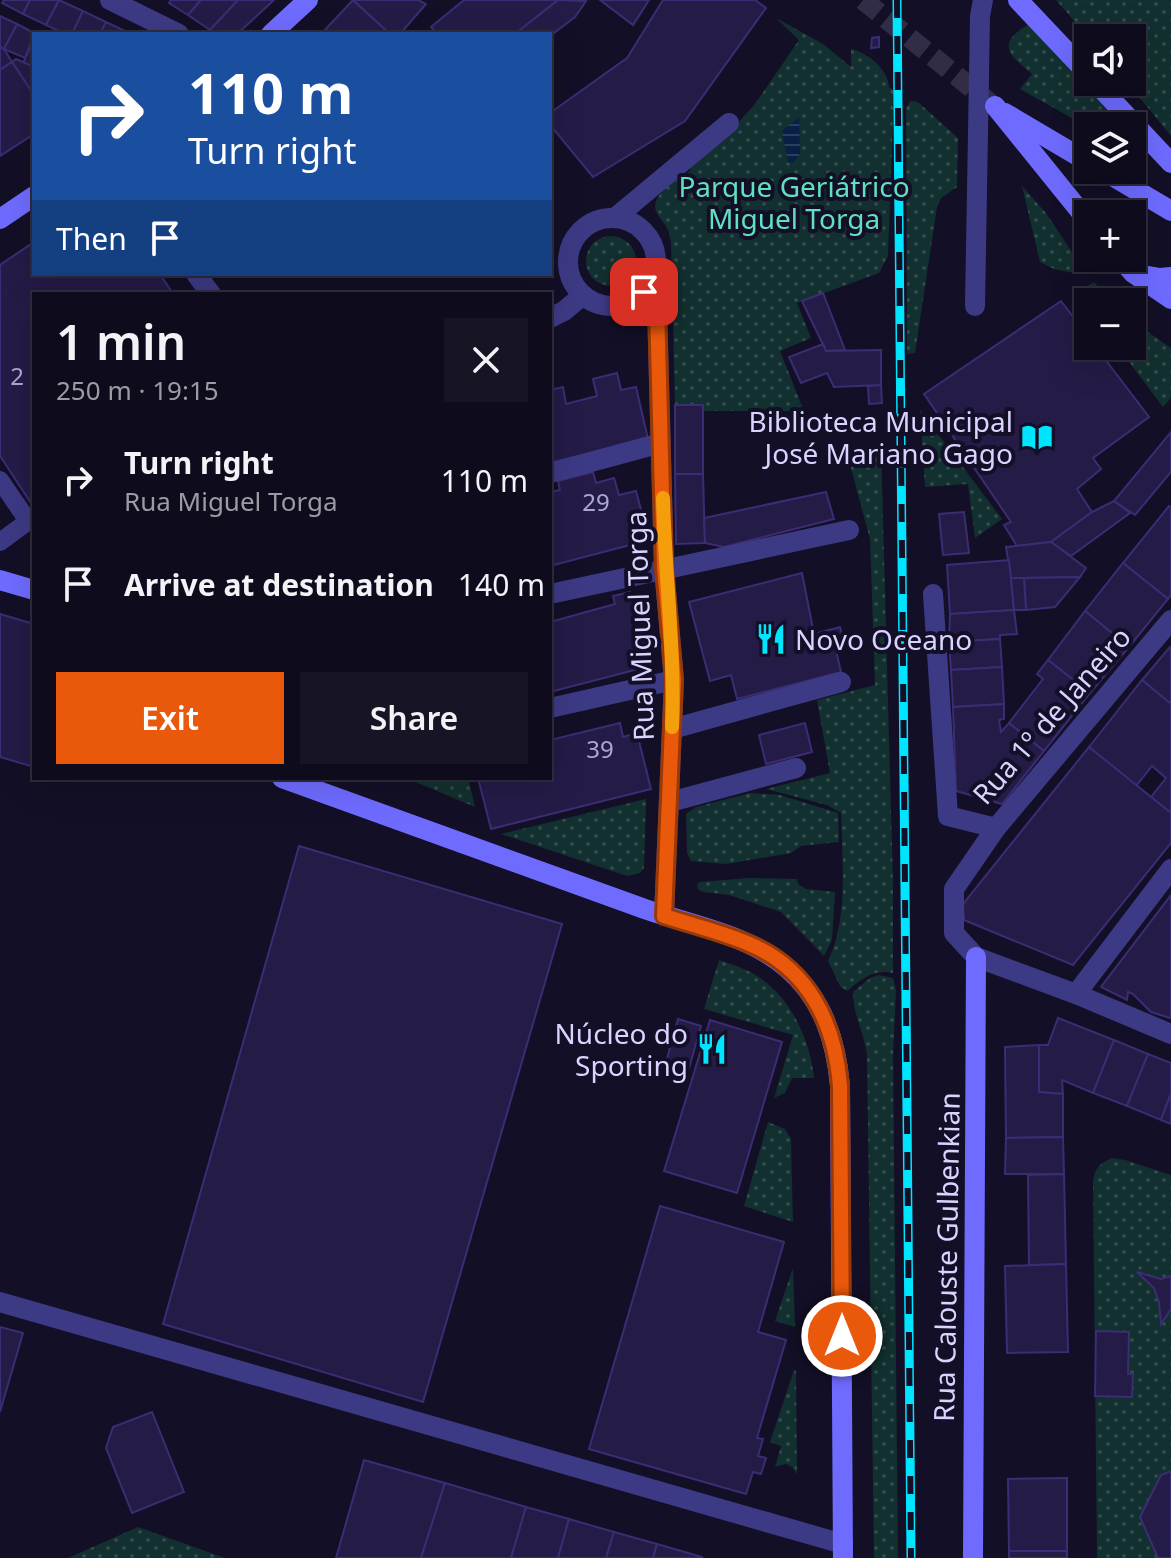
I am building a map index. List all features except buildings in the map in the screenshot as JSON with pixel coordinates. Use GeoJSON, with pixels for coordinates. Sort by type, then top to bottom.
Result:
{"type":"FeatureCollection","features":[{"type":"Feature","properties":{"kind":"street"},"geometry":{"type":"LineString","coordinates":[[110,0],[175,32]]}},
{"type":"Feature","properties":{"kind":"street"},"geometry":{"type":"LineString","coordinates":[[273,32],[308,0]]}},
{"type":"Feature","properties":{"kind":"street"},"geometry":{"type":"LineString","coordinates":[[975,306],[980,16],[983,0]]}},
{"type":"Feature","properties":{"kind":"street"},"geometry":{"type":"LineString","coordinates":[[1018,0],[1074,59]]}},
{"type":"Feature","properties":{"kind":"street"},"geometry":{"type":"LineString","coordinates":[[1108,96],[1171,163]]}},
{"type":"Feature","properties":{"kind":"street"},"geometry":{"type":"LineString","coordinates":[[1074,154],[995,106],[1074,204]]}},
{"type":"Feature","properties":{"kind":"street"},"geometry":{"type":"LineString","coordinates":[[616,217],[729,123]]}},
{"type":"Feature","properties":{"kind":"street"},"geometry":{"type":"LineString","coordinates":[[1126,184],[1171,211]]}},
{"type":"Feature","properties":{"kind":"street"},"geometry":{"type":"LineString","coordinates":[[0,219],[32,197]]}},
{"type":"Feature","properties":{"kind":"street"},"geometry":{"type":"LineString","coordinates":[[616,217],[641,228],[650,239],[656,267],[644,292],[634,300],[608,306],[583,295],[574,285],[569,272],[571,244],[589,224],[602,218],[616,217]]}},
{"type":"Feature","properties":{"kind":"street"},"geometry":{"type":"LineString","coordinates":[[1134,272],[1171,299]]}},
{"type":"Feature","properties":{"kind":"street"},"geometry":{"type":"LineString","coordinates":[[1143,272],[1160,278],[1171,277]]}},
{"type":"Feature","properties":{"kind":"street","name":"Rua Miguel Torga"},"geometry":{"type":"LineString","coordinates":[[644,292],[657,307],[664,568],[674,680],[664,916]]}},
{"type":"Feature","properties":{"kind":"street"},"geometry":{"type":"LineString","coordinates":[[552,317],[583,295]]}},
{"type":"Feature","properties":{"kind":"street"},"geometry":{"type":"LineString","coordinates":[[552,472],[661,443]]}},
{"type":"Feature","properties":{"kind":"street"},"geometry":{"type":"LineString","coordinates":[[552,594],[849,530]]}},
{"type":"Feature","properties":{"kind":"street"},"geometry":{"type":"LineString","coordinates":[[0,580],[32,589]]}},
{"type":"Feature","properties":{"kind":"street","name":"Rua 1º de Janeiro"},"geometry":{"type":"LineString","coordinates":[[933,594],[948,816],[996,828],[1171,620]]}},
{"type":"Feature","properties":{"kind":"street"},"geometry":{"type":"LineString","coordinates":[[552,708],[674,680]]}},
{"type":"Feature","properties":{"kind":"street"},"geometry":{"type":"LineString","coordinates":[[672,729],[841,682]]}},
{"type":"Feature","properties":{"kind":"street"},"geometry":{"type":"LineString","coordinates":[[670,802],[796,768]]}},
{"type":"Feature","properties":{"kind":"street"},"geometry":{"type":"LineString","coordinates":[[0,1302],[843,1551],[840,1102],[837,1055],[819,1006],[789,969],[749,943],[664,916],[288,780]]}},
{"type":"Feature","properties":{"kind":"street"},"geometry":{"type":"LineString","coordinates":[[996,828],[954,889],[954,933],[976,957],[1171,1034]]}},
{"type":"Feature","properties":{"kind":"street"},"geometry":{"type":"LineString","coordinates":[[1076,994],[1171,869]]}},
{"type":"Feature","properties":{"kind":"street","name":"Rua Calouste Gulbenkian"},"geometry":{"type":"LineString","coordinates":[[973,1558],[976,957]]}},
{"type":"Feature","properties":{"kind":"lane"},"geometry":{"type":"LineString","coordinates":[[0,480],[31,519],[0,542]]}},
{"type":"Feature","properties":{"kind":"green space"},"geometry":{"type":"Polygon","coordinates":[[[1056,0],[1171,0],[1171,136],[1138,96],[1146,96],[1146,24],[1077,24],[1056,0]]]}},
{"type":"Feature","properties":{"kind":"green space","name":"Parque Geriátrico Miguel Torga"},"geometry":{"type":"Polygon","coordinates":[[[776,18],[823,44],[851,67],[851,49],[864,54],[881,68],[889,87],[894,90],[888,256],[879,273],[797,303],[811,338],[780,351],[804,411],[703,411],[702,405],[675,405],[671,242],[657,213],[656,200],[666,188],[691,170],[686,161],[738,123],[755,104],[799,40],[776,18]]]}},
{"type":"Feature","properties":{"kind":"green space"},"geometry":{"type":"Polygon","coordinates":[[[1031,23],[1074,71],[1074,96],[1096,96],[1110,112],[1074,112],[1074,119],[1020,89],[1032,74],[1009,48],[1009,43],[1031,23]]]}},
{"type":"Feature","properties":{"kind":"green space"},"geometry":{"type":"Polygon","coordinates":[[[910,101],[918,102],[958,138],[957,187],[941,198],[937,207],[915,353],[907,354],[906,109],[910,101]]]}},
{"type":"Feature","properties":{"kind":"green space"},"geometry":{"type":"Polygon","coordinates":[[[1022,186],[1046,213],[1074,255],[1075,272],[1074,273],[1054,269],[1040,262],[1022,186]]]}},
{"type":"Feature","properties":{"kind":"green space"},"geometry":{"type":"Polygon","coordinates":[[[611,236],[629,243],[636,261],[629,279],[611,286],[593,279],[586,261],[593,243],[611,236]]]}},
{"type":"Feature","properties":{"kind":"green space"},"geometry":{"type":"Polygon","coordinates":[[[1094,282],[1099,288],[1084,288],[1094,282]]]}},
{"type":"Feature","properties":{"kind":"green space"},"geometry":{"type":"Polygon","coordinates":[[[1146,331],[1171,348],[1171,398],[1163,407],[1128,360],[1146,360],[1146,331]]]}},
{"type":"Feature","properties":{"kind":"green space"},"geometry":{"type":"Polygon","coordinates":[[[920,410],[1002,519],[975,538],[968,484],[925,487],[920,410]]]}},
{"type":"Feature","properties":{"kind":"green space"},"geometry":{"type":"Polygon","coordinates":[[[881,448],[893,973],[874,974],[847,991],[840,986],[828,961],[835,944],[842,907],[841,813],[827,805],[766,789],[830,773],[817,700],[875,685],[870,539],[848,457],[881,448]]]}},
{"type":"Feature","properties":{"kind":"green space"},"geometry":{"type":"Polygon","coordinates":[[[411,780],[468,780],[475,807],[411,780]]]}},
{"type":"Feature","properties":{"kind":"green space"},"geometry":{"type":"Polygon","coordinates":[[[750,793],[780,795],[838,813],[839,842],[801,846],[791,853],[726,864],[691,861],[687,853],[686,814],[696,807],[750,793]]]}},
{"type":"Feature","properties":{"kind":"green space"},"geometry":{"type":"Polygon","coordinates":[[[646,799],[644,868],[640,873],[627,876],[501,834],[646,799]]]}},
{"type":"Feature","properties":{"kind":"green space"},"geometry":{"type":"Polygon","coordinates":[[[749,878],[797,879],[798,884],[806,889],[835,892],[832,940],[824,956],[781,912],[729,895],[703,892],[697,884],[749,878]]]}},
{"type":"Feature","properties":{"kind":"green space"},"geometry":{"type":"Polygon","coordinates":[[[719,960],[754,974],[788,1006],[803,1033],[814,1078],[792,1078],[785,1093],[774,1098],[793,1035],[704,1009],[719,960]]]}},
{"type":"Feature","properties":{"kind":"green space"},"geometry":{"type":"Polygon","coordinates":[[[879,975],[893,978],[896,990],[893,1056],[898,1558],[874,1558],[867,1055],[853,992],[870,978],[879,975]]]}},
{"type":"Feature","properties":{"kind":"green space"},"geometry":{"type":"Polygon","coordinates":[[[768,1122],[785,1129],[791,1139],[793,1222],[744,1206],[768,1122]]]}},
{"type":"Feature","properties":{"kind":"green space"},"geometry":{"type":"Polygon","coordinates":[[[1112,1158],[1171,1175],[1171,1558],[1097,1558],[1093,1181],[1099,1166],[1112,1158]]]}},
{"type":"Feature","properties":{"kind":"green space"},"geometry":{"type":"Polygon","coordinates":[[[793,1268],[795,1327],[775,1321],[793,1268]]]}},
{"type":"Feature","properties":{"kind":"green space"},"geometry":{"type":"Polygon","coordinates":[[[794,1370],[797,1474],[786,1464],[775,1467],[781,1446],[770,1442],[794,1370]]]}},
{"type":"Feature","properties":{"kind":"green space"},"geometry":{"type":"Polygon","coordinates":[[[138,1527],[225,1558],[68,1558],[138,1527]]]}},
{"type":"Feature","properties":{"kind":"water"},"geometry":{"type":"Polygon","coordinates":[[[799,117],[800,154],[794,162],[788,163],[782,131],[799,117]]]}},
{"type":"Feature","properties":{"kind":"tunnel"},"geometry":{"type":"LineString","coordinates":[[863,0],[990,103]]}},
{"type":"Feature","properties":{"kind":"railway"},"geometry":{"type":"LineString","coordinates":[[897,0],[911,1558]]}},
{"type":"Feature","properties":{"kind":"slow traffic"},"geometry":{"type":"LineString","coordinates":[[663,498],[664,568],[674,680],[672,727]]}},
{"type":"Feature","properties":{"kind":"place","name":"Biblioteca Municipal José Mariano Gago"},"geometry":{"type":"Point","coordinates":[1037,437]}},
{"type":"Feature","properties":{"kind":"place","name":"Novo Oceano"},"geometry":{"type":"Point","coordinates":[771,639]}},
{"type":"Feature","properties":{"kind":"place","name":"Núcleo do Sporting"},"geometry":{"type":"Point","coordinates":[712,1049]}},
{"type":"Feature","properties":{"kind":"route"},"geometry":{"type":"LineString","coordinates":[[644,292],[657,307],[664,568],[674,680],[664,916],[749,943],[772,956],[805,987],[830,1029],[837,1055],[840,1086],[842,1336]]}}]}
